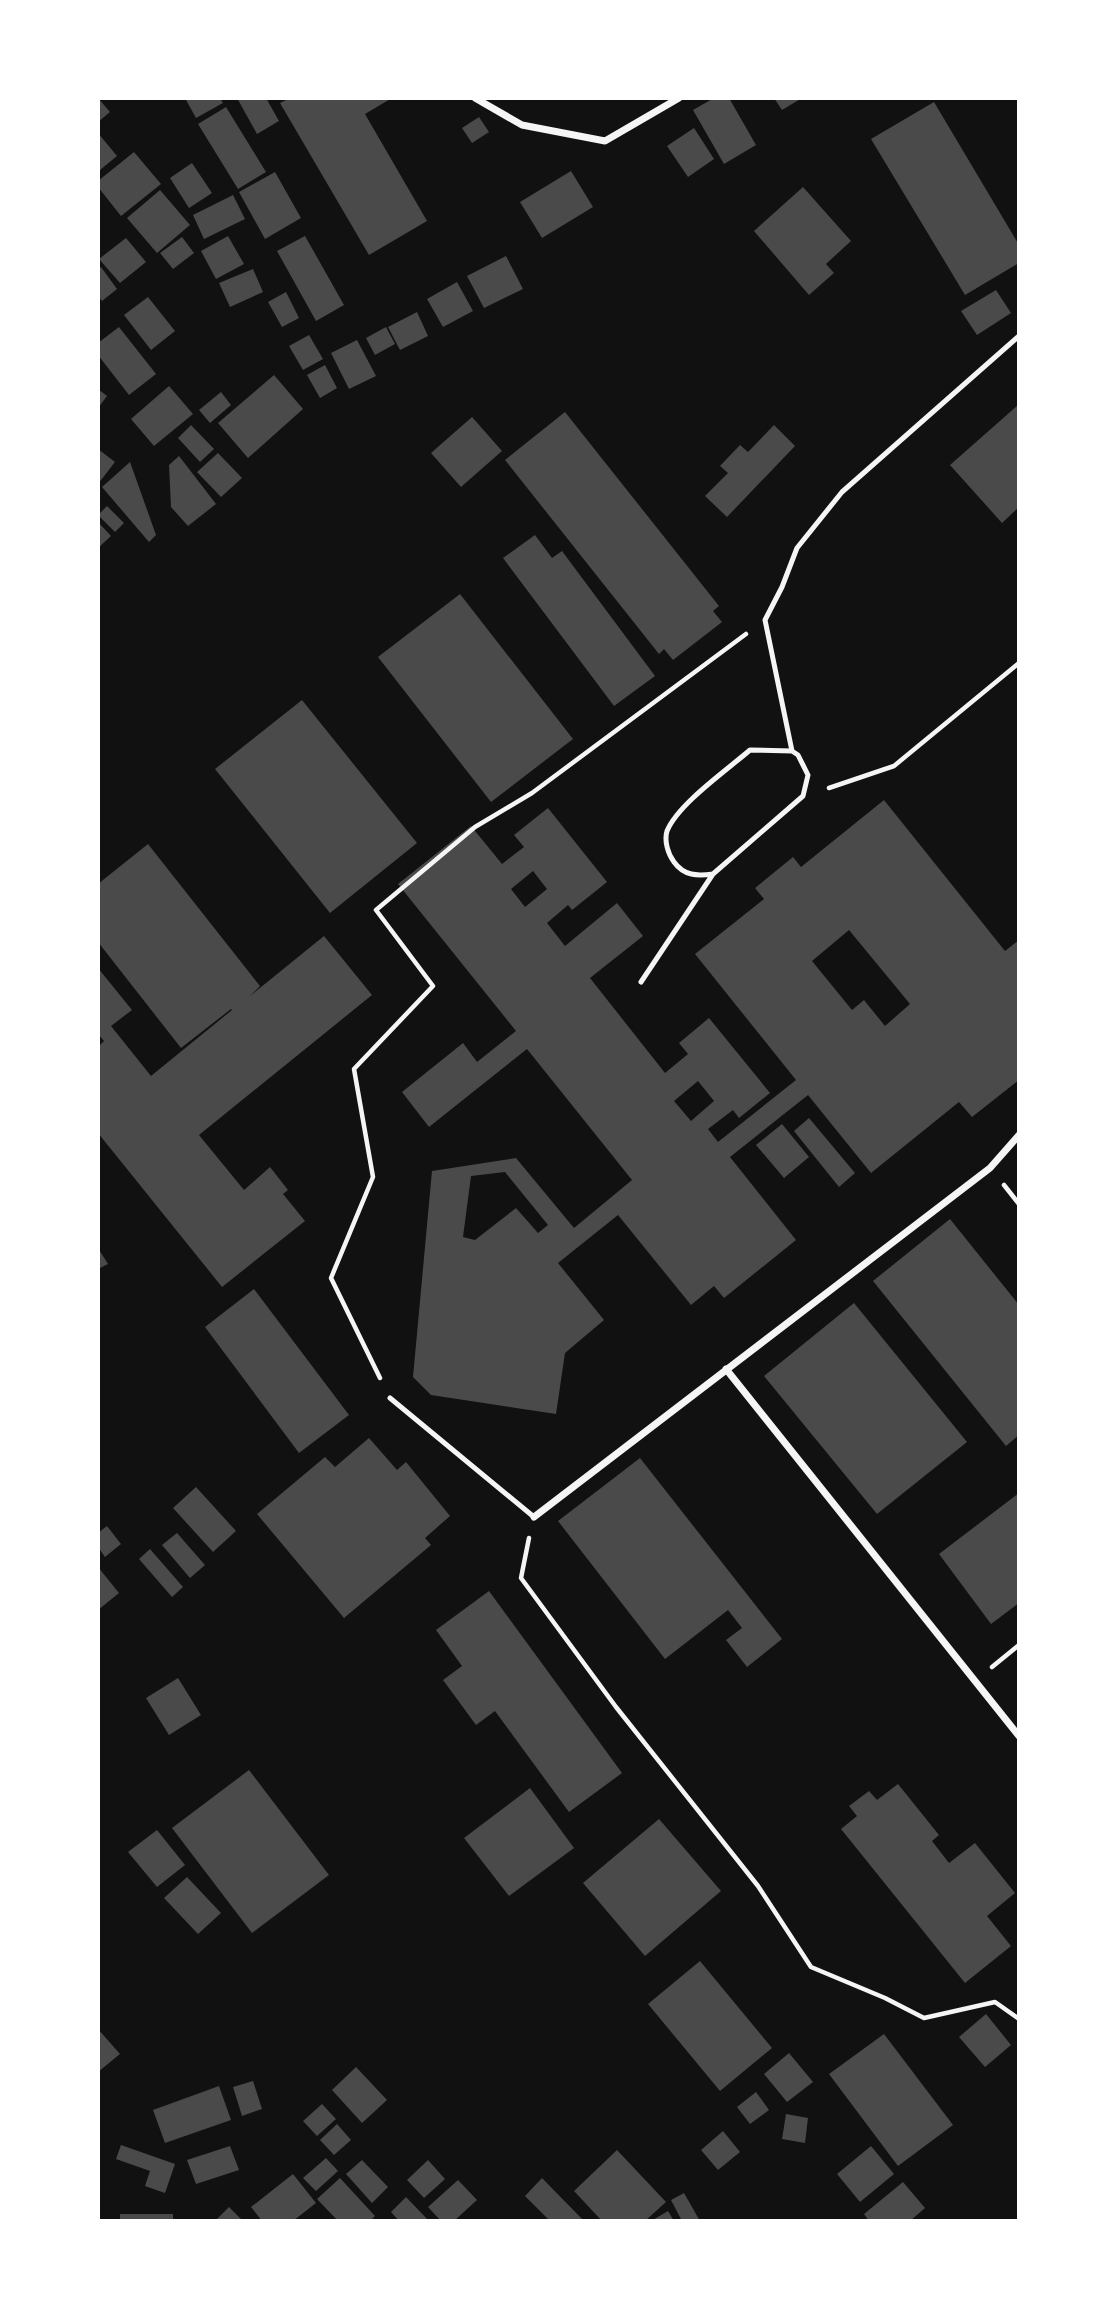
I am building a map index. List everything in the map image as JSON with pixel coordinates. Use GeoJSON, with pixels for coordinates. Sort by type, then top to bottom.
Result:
{"type":"FeatureCollection","features":[{"type":"Feature","properties":{"kind":"street"},"geometry":{"type":"LineString","coordinates":[[475,98],[522,124],[605,141],[679,98]]}},
{"type":"Feature","properties":{"kind":"street"},"geometry":{"type":"LineString","coordinates":[[534,1517],[990,1168],[1019,1135]]}},
{"type":"Feature","properties":{"kind":"street"},"geometry":{"type":"LineString","coordinates":[[726,1369],[1019,1736]]}},
{"type":"Feature","properties":{"kind":"lane"},"geometry":{"type":"LineString","coordinates":[[792,751],[765,620],[782,587],[797,548],[842,492],[1019,336]]}},
{"type":"Feature","properties":{"kind":"lane"},"geometry":{"type":"LineString","coordinates":[[641,982],[713,874],[803,796],[808,775],[798,755],[792,751],[750,750],[677,813],[666,834],[668,855],[678,868],[696,877],[713,874]]}},
{"type":"Feature","properties":{"kind":"lane"},"geometry":{"type":"LineString","coordinates":[[390,1398],[534,1517]]}},
{"type":"Feature","properties":{"kind":"path"},"geometry":{"type":"LineString","coordinates":[[390,1398],[331,1278],[373,1177],[354,1069],[433,986],[376,910],[475,827],[532,793],[765,620]]}},
{"type":"Feature","properties":{"kind":"path"},"geometry":{"type":"LineString","coordinates":[[803,796],[894,766],[1019,663]]}},
{"type":"Feature","properties":{"kind":"path"},"geometry":{"type":"LineString","coordinates":[[534,1517],[521,1578],[616,1707],[758,1886],[811,1967],[885,1998],[924,2018],[995,2002],[1019,2019]]}},
{"type":"Feature","properties":{"kind":"path"},"geometry":{"type":"LineString","coordinates":[[975,1681],[1019,1645]]}},
{"type":"Feature","properties":{"kind":"building"},"geometry":{"type":"Polygon","coordinates":[[[98,98],[110,112],[98,122],[98,98]]]}},
{"type":"Feature","properties":{"kind":"building"},"geometry":{"type":"Polygon","coordinates":[[[185,98],[220,98],[223,103],[196,118],[185,98]]]}},
{"type":"Feature","properties":{"kind":"building"},"geometry":{"type":"Polygon","coordinates":[[[237,98],[266,98],[279,121],[257,134],[237,98]]]}},
{"type":"Feature","properties":{"kind":"building"},"geometry":{"type":"Polygon","coordinates":[[[290,98],[392,98],[365,114],[427,221],[369,255],[280,103],[290,98]]]}},
{"type":"Feature","properties":{"kind":"building"},"geometry":{"type":"Polygon","coordinates":[[[714,98],[729,98],[756,145],[724,164],[693,110],[714,98]]]}},
{"type":"Feature","properties":{"kind":"building"},"geometry":{"type":"Polygon","coordinates":[[[774,98],[802,98],[782,110],[774,98]]]}},
{"type":"Feature","properties":{"kind":"building"},"geometry":{"type":"Polygon","coordinates":[[[934,102],[1019,245],[1019,263],[965,295],[871,139],[934,102]]]}},
{"type":"Feature","properties":{"kind":"building"},"geometry":{"type":"Polygon","coordinates":[[[226,107],[266,172],[238,189],[198,124],[226,107]]]}},
{"type":"Feature","properties":{"kind":"building"},"geometry":{"type":"Polygon","coordinates":[[[479,117],[489,132],[472,143],[462,128],[479,117]]]}},
{"type":"Feature","properties":{"kind":"building"},"geometry":{"type":"Polygon","coordinates":[[[694,128],[714,159],[688,177],[667,146],[694,128]]]}},
{"type":"Feature","properties":{"kind":"building"},"geometry":{"type":"Polygon","coordinates":[[[98,133],[117,156],[100,170],[98,167],[98,133]]]}},
{"type":"Feature","properties":{"kind":"building"},"geometry":{"type":"Polygon","coordinates":[[[134,152],[161,184],[121,216],[98,187],[98,181],[134,152]]]}},
{"type":"Feature","properties":{"kind":"building"},"geometry":{"type":"Polygon","coordinates":[[[192,163],[212,193],[189,208],[170,178],[192,163]]]}},
{"type":"Feature","properties":{"kind":"building"},"geometry":{"type":"Polygon","coordinates":[[[571,171],[593,207],[542,238],[520,202],[571,171]]]}},
{"type":"Feature","properties":{"kind":"building"},"geometry":{"type":"Polygon","coordinates":[[[275,172],[301,218],[265,239],[239,192],[275,172]]]}},
{"type":"Feature","properties":{"kind":"building"},"geometry":{"type":"Polygon","coordinates":[[[803,187],[851,241],[826,264],[834,273],[809,295],[754,231],[803,187]]]}},
{"type":"Feature","properties":{"kind":"building"},"geometry":{"type":"Polygon","coordinates":[[[160,190],[190,225],[157,253],[127,218],[160,190]]]}},
{"type":"Feature","properties":{"kind":"building"},"geometry":{"type":"Polygon","coordinates":[[[233,195],[245,219],[204,239],[193,215],[233,195]]]}},
{"type":"Feature","properties":{"kind":"building"},"geometry":{"type":"Polygon","coordinates":[[[228,236],[244,264],[216,279],[201,251],[228,236]]]}},
{"type":"Feature","properties":{"kind":"building"},"geometry":{"type":"Polygon","coordinates":[[[305,236],[344,305],[316,321],[277,251],[305,236]]]}},
{"type":"Feature","properties":{"kind":"building"},"geometry":{"type":"Polygon","coordinates":[[[182,237],[194,253],[173,269],[160,253],[182,237]]]}},
{"type":"Feature","properties":{"kind":"building"},"geometry":{"type":"Polygon","coordinates":[[[126,238],[146,262],[120,283],[99,259],[126,238]]]}},
{"type":"Feature","properties":{"kind":"building"},"geometry":{"type":"Polygon","coordinates":[[[506,256],[523,289],[484,308],[467,276],[506,256]]]}},
{"type":"Feature","properties":{"kind":"building"},"geometry":{"type":"Polygon","coordinates":[[[101,267],[117,289],[102,301],[98,296],[98,269],[101,267]]]}},
{"type":"Feature","properties":{"kind":"building"},"geometry":{"type":"Polygon","coordinates":[[[253,269],[263,292],[230,307],[219,283],[253,269]]]}},
{"type":"Feature","properties":{"kind":"building"},"geometry":{"type":"Polygon","coordinates":[[[457,282],[473,311],[443,327],[427,299],[457,282]]]}},
{"type":"Feature","properties":{"kind":"building"},"geometry":{"type":"Polygon","coordinates":[[[996,290],[1011,313],[977,335],[961,311],[996,290]]]}},
{"type":"Feature","properties":{"kind":"building"},"geometry":{"type":"Polygon","coordinates":[[[286,292],[299,318],[282,327],[268,302],[286,292]]]}},
{"type":"Feature","properties":{"kind":"building"},"geometry":{"type":"Polygon","coordinates":[[[148,297],[175,331],[151,350],[124,315],[148,297]]]}},
{"type":"Feature","properties":{"kind":"building"},"geometry":{"type":"Polygon","coordinates":[[[417,312],[428,336],[400,350],[388,327],[417,312]]]}},
{"type":"Feature","properties":{"kind":"building"},"geometry":{"type":"Polygon","coordinates":[[[119,327],[156,374],[129,395],[98,355],[98,343],[119,327]]]}},
{"type":"Feature","properties":{"kind":"building"},"geometry":{"type":"Polygon","coordinates":[[[386,327],[395,344],[375,355],[366,338],[386,327]]]}},
{"type":"Feature","properties":{"kind":"building"},"geometry":{"type":"Polygon","coordinates":[[[309,335],[323,359],[303,370],[289,346],[309,335]]]}},
{"type":"Feature","properties":{"kind":"building"},"geometry":{"type":"Polygon","coordinates":[[[357,340],[376,376],[349,389],[331,353],[357,340]]]}},
{"type":"Feature","properties":{"kind":"building"},"geometry":{"type":"Polygon","coordinates":[[[325,365],[337,388],[320,398],[307,375],[325,365]]]}},
{"type":"Feature","properties":{"kind":"building"},"geometry":{"type":"Polygon","coordinates":[[[274,375],[303,409],[248,458],[218,423],[274,375]]]}},
{"type":"Feature","properties":{"kind":"building"},"geometry":{"type":"Polygon","coordinates":[[[169,386],[193,414],[154,446],[131,419],[169,386]]]}},
{"type":"Feature","properties":{"kind":"building"},"geometry":{"type":"Polygon","coordinates":[[[98,389],[107,396],[98,408],[98,389]]]}},
{"type":"Feature","properties":{"kind":"building"},"geometry":{"type":"Polygon","coordinates":[[[221,392],[231,405],[210,423],[199,410],[221,392]]]}},
{"type":"Feature","properties":{"kind":"building"},"geometry":{"type":"Polygon","coordinates":[[[1019,404],[1019,507],[1002,523],[950,465],[1019,404]]]}},
{"type":"Feature","properties":{"kind":"building"},"geometry":{"type":"Polygon","coordinates":[[[565,412],[719,606],[713,611],[722,622],[673,660],[664,649],[659,654],[505,460],[565,412]]]}},
{"type":"Feature","properties":{"kind":"building"},"geometry":{"type":"Polygon","coordinates":[[[472,417],[502,451],[461,487],[431,453],[472,417]]]}},
{"type":"Feature","properties":{"kind":"building"},"geometry":{"type":"Polygon","coordinates":[[[191,425],[214,449],[200,462],[178,438],[191,425]]]}},
{"type":"Feature","properties":{"kind":"building"},"geometry":{"type":"Polygon","coordinates":[[[774,425],[795,446],[727,517],[705,496],[728,473],[720,466],[740,445],[748,452],[774,425]]]}},
{"type":"Feature","properties":{"kind":"building"},"geometry":{"type":"Polygon","coordinates":[[[98,449],[115,462],[98,484],[98,449]]]}},
{"type":"Feature","properties":{"kind":"building"},"geometry":{"type":"Polygon","coordinates":[[[218,453],[242,478],[221,497],[197,472],[218,453]]]}},
{"type":"Feature","properties":{"kind":"building"},"geometry":{"type":"Polygon","coordinates":[[[179,456],[216,504],[188,526],[171,507],[169,465],[179,456]]]}},
{"type":"Feature","properties":{"kind":"building"},"geometry":{"type":"Polygon","coordinates":[[[130,462],[156,535],[149,542],[102,487],[130,462]]]}},
{"type":"Feature","properties":{"kind":"building"},"geometry":{"type":"Polygon","coordinates":[[[107,506],[124,523],[115,532],[98,515],[107,506]]]}},
{"type":"Feature","properties":{"kind":"building"},"geometry":{"type":"Polygon","coordinates":[[[98,522],[111,536],[98,548],[98,522]]]}},
{"type":"Feature","properties":{"kind":"building"},"geometry":{"type":"Polygon","coordinates":[[[535,535],[552,558],[562,551],[655,676],[614,706],[503,558],[535,535]]]}},
{"type":"Feature","properties":{"kind":"building"},"geometry":{"type":"Polygon","coordinates":[[[460,594],[573,739],[491,802],[378,657],[460,594]]]}},
{"type":"Feature","properties":{"kind":"building"},"geometry":{"type":"Polygon","coordinates":[[[302,700],[417,843],[330,913],[215,769],[302,700]]]}},
{"type":"Feature","properties":{"kind":"building"},"geometry":{"type":"Polygon","coordinates":[[[884,800],[1005,951],[1019,940],[1019,1080],[972,1117],[959,1102],[871,1173],[808,1095],[730,1157],[796,1240],[724,1298],[714,1286],[691,1305],[618,1215],[558,1263],[604,1320],[565,1353],[556,1414],[431,1395],[413,1377],[432,1171],[516,1158],[574,1228],[632,1180],[527,1049],[429,1127],[402,1092],[463,1043],[477,1062],[516,1031],[398,884],[471,826],[502,864],[524,847],[514,835],[548,808],[607,882],[572,910],[568,905],[547,923],[565,946],[617,903],[643,936],[590,978],[665,1073],[688,1054],[679,1043],[709,1018],[770,1093],[739,1118],[733,1110],[708,1129],[718,1142],[796,1080],[695,954],[764,899],[755,888],[793,857],[801,867],[884,800]],[[533,871],[511,889],[525,907],[547,889],[533,871]],[[849,930],[812,961],[852,1010],[864,1000],[885,1026],[910,1004],[849,930]],[[698,1081],[674,1101],[691,1121],[714,1101],[698,1081]],[[505,1172],[471,1176],[463,1237],[475,1240],[516,1208],[538,1233],[548,1225],[505,1172]]]}},
{"type":"Feature","properties":{"kind":"building"},"geometry":{"type":"Polygon","coordinates":[[[148,844],[260,986],[250,996],[324,936],[372,995],[199,1135],[244,1190],[270,1167],[288,1190],[283,1194],[305,1221],[222,1287],[98,1133],[98,1047],[104,1041],[98,1034],[98,968],[132,1010],[111,1026],[151,1076],[232,1010],[181,1048],[98,942],[98,884],[148,844]]]}},
{"type":"Feature","properties":{"kind":"building"},"geometry":{"type":"Polygon","coordinates":[[[809,1118],[855,1173],[839,1187],[794,1131],[809,1118]]]}},
{"type":"Feature","properties":{"kind":"building"},"geometry":{"type":"Polygon","coordinates":[[[782,1124],[809,1157],[784,1178],[756,1145],[782,1124]]]}},
{"type":"Feature","properties":{"kind":"building"},"geometry":{"type":"Polygon","coordinates":[[[950,1219],[1019,1305],[1019,1435],[1006,1446],[873,1281],[950,1219]]]}},
{"type":"Feature","properties":{"kind":"building"},"geometry":{"type":"Polygon","coordinates":[[[98,1248],[108,1264],[98,1269],[98,1248]]]}},
{"type":"Feature","properties":{"kind":"building"},"geometry":{"type":"Polygon","coordinates":[[[254,1289],[349,1415],[299,1453],[205,1327],[254,1289]]]}},
{"type":"Feature","properties":{"kind":"building"},"geometry":{"type":"Polygon","coordinates":[[[854,1303],[967,1442],[877,1514],[764,1376],[854,1303]]]}},
{"type":"Feature","properties":{"kind":"building"},"geometry":{"type":"Polygon","coordinates":[[[369,1438],[397,1470],[406,1462],[450,1516],[425,1538],[431,1545],[344,1618],[257,1514],[325,1457],[335,1467],[369,1438]]]}},
{"type":"Feature","properties":{"kind":"building"},"geometry":{"type":"Polygon","coordinates":[[[640,1458],[782,1639],[747,1667],[726,1640],[742,1628],[728,1610],[665,1659],[558,1521],[640,1458]]]}},
{"type":"Feature","properties":{"kind":"building"},"geometry":{"type":"Polygon","coordinates":[[[196,1487],[236,1531],[213,1552],[173,1508],[196,1487]]]}},
{"type":"Feature","properties":{"kind":"building"},"geometry":{"type":"Polygon","coordinates":[[[1019,1493],[1019,1603],[991,1624],[939,1554],[1019,1493]]]}},
{"type":"Feature","properties":{"kind":"building"},"geometry":{"type":"Polygon","coordinates":[[[107,1526],[121,1544],[105,1557],[98,1547],[98,1533],[107,1526]]]}},
{"type":"Feature","properties":{"kind":"building"},"geometry":{"type":"Polygon","coordinates":[[[177,1533],[205,1565],[190,1578],[162,1545],[177,1533]]]}},
{"type":"Feature","properties":{"kind":"building"},"geometry":{"type":"Polygon","coordinates":[[[150,1549],[183,1587],[172,1597],[139,1559],[150,1549]]]}},
{"type":"Feature","properties":{"kind":"building"},"geometry":{"type":"Polygon","coordinates":[[[98,1567],[119,1593],[98,1610],[98,1567]]]}},
{"type":"Feature","properties":{"kind":"building"},"geometry":{"type":"Polygon","coordinates":[[[489,1591],[622,1773],[569,1812],[495,1711],[476,1725],[443,1680],[462,1666],[436,1630],[489,1591]]]}},
{"type":"Feature","properties":{"kind":"building"},"geometry":{"type":"Polygon","coordinates":[[[178,1678],[201,1715],[169,1735],[146,1698],[178,1678]]]}},
{"type":"Feature","properties":{"kind":"building"},"geometry":{"type":"Polygon","coordinates":[[[249,1770],[329,1875],[252,1933],[172,1828],[249,1770]]]}},
{"type":"Feature","properties":{"kind":"building"},"geometry":{"type":"Polygon","coordinates":[[[898,1784],[939,1835],[932,1841],[949,1863],[975,1843],[1015,1893],[987,1916],[1011,1946],[965,1983],[841,1829],[857,1816],[849,1806],[869,1791],[877,1800],[898,1784]]]}},
{"type":"Feature","properties":{"kind":"building"},"geometry":{"type":"Polygon","coordinates":[[[530,1788],[574,1848],[509,1896],[464,1838],[530,1788]]]}},
{"type":"Feature","properties":{"kind":"building"},"geometry":{"type":"Polygon","coordinates":[[[659,1819],[721,1891],[645,1956],[583,1883],[659,1819]]]}},
{"type":"Feature","properties":{"kind":"building"},"geometry":{"type":"Polygon","coordinates":[[[157,1830],[185,1865],[157,1887],[128,1852],[157,1830]]]}},
{"type":"Feature","properties":{"kind":"building"},"geometry":{"type":"Polygon","coordinates":[[[187,1877],[221,1913],[198,1934],[164,1898],[187,1877]]]}},
{"type":"Feature","properties":{"kind":"building"},"geometry":{"type":"Polygon","coordinates":[[[700,1961],[772,2048],[720,2091],[648,2004],[700,1961]]]}},
{"type":"Feature","properties":{"kind":"building"},"geometry":{"type":"Polygon","coordinates":[[[986,2014],[1011,2045],[985,2067],[959,2037],[986,2014]]]}},
{"type":"Feature","properties":{"kind":"building"},"geometry":{"type":"Polygon","coordinates":[[[98,2029],[120,2054],[98,2072],[98,2029]]]}},
{"type":"Feature","properties":{"kind":"building"},"geometry":{"type":"Polygon","coordinates":[[[884,2034],[953,2125],[898,2166],[829,2074],[884,2034]]]}},
{"type":"Feature","properties":{"kind":"building"},"geometry":{"type":"Polygon","coordinates":[[[789,2053],[813,2082],[787,2102],[764,2074],[789,2053]]]}},
{"type":"Feature","properties":{"kind":"building"},"geometry":{"type":"Polygon","coordinates":[[[356,2067],[387,2100],[362,2123],[332,2090],[356,2067]]]}},
{"type":"Feature","properties":{"kind":"building"},"geometry":{"type":"Polygon","coordinates":[[[253,2081],[262,2109],[242,2116],[233,2087],[253,2081]]]}},
{"type":"Feature","properties":{"kind":"building"},"geometry":{"type":"Polygon","coordinates":[[[219,2086],[231,2120],[165,2143],[153,2110],[219,2086]]]}},
{"type":"Feature","properties":{"kind":"building"},"geometry":{"type":"Polygon","coordinates":[[[756,2092],[769,2110],[750,2124],[737,2107],[756,2092]]]}},
{"type":"Feature","properties":{"kind":"building"},"geometry":{"type":"Polygon","coordinates":[[[322,2104],[336,2119],[317,2136],[303,2121],[322,2104]]]}},
{"type":"Feature","properties":{"kind":"building"},"geometry":{"type":"Polygon","coordinates":[[[786,2114],[808,2118],[805,2143],[782,2139],[786,2114]]]}},
{"type":"Feature","properties":{"kind":"building"},"geometry":{"type":"Polygon","coordinates":[[[337,2124],[351,2140],[334,2155],[320,2140],[337,2124]]]}},
{"type":"Feature","properties":{"kind":"building"},"geometry":{"type":"Polygon","coordinates":[[[723,2131],[740,2152],[718,2170],[701,2150],[723,2131]]]}},
{"type":"Feature","properties":{"kind":"building"},"geometry":{"type":"Polygon","coordinates":[[[121,2145],[175,2164],[165,2193],[145,2186],[150,2171],[116,2159],[121,2145]]]}},
{"type":"Feature","properties":{"kind":"building"},"geometry":{"type":"Polygon","coordinates":[[[230,2146],[239,2170],[196,2184],[187,2160],[230,2146]]]}},
{"type":"Feature","properties":{"kind":"building"},"geometry":{"type":"Polygon","coordinates":[[[871,2146],[894,2174],[860,2202],[837,2174],[871,2146]]]}},
{"type":"Feature","properties":{"kind":"building"},"geometry":{"type":"Polygon","coordinates":[[[617,2150],[666,2202],[645,2221],[602,2221],[574,2191],[617,2150]]]}},
{"type":"Feature","properties":{"kind":"building"},"geometry":{"type":"Polygon","coordinates":[[[326,2158],[338,2171],[316,2191],[303,2178],[326,2158]]]}},
{"type":"Feature","properties":{"kind":"building"},"geometry":{"type":"Polygon","coordinates":[[[362,2160],[388,2187],[372,2203],[346,2174],[362,2160]]]}},
{"type":"Feature","properties":{"kind":"building"},"geometry":{"type":"Polygon","coordinates":[[[428,2160],[445,2179],[424,2198],[407,2180],[428,2160]]]}},
{"type":"Feature","properties":{"kind":"building"},"geometry":{"type":"Polygon","coordinates":[[[293,2174],[316,2203],[293,2221],[262,2221],[251,2207],[293,2174]]]}},
{"type":"Feature","properties":{"kind":"building"},"geometry":{"type":"Polygon","coordinates":[[[340,2178],[375,2216],[370,2221],[338,2221],[317,2199],[340,2178]]]}},
{"type":"Feature","properties":{"kind":"building"},"geometry":{"type":"Polygon","coordinates":[[[542,2178],[584,2221],[550,2221],[525,2196],[542,2178]]]}},
{"type":"Feature","properties":{"kind":"building"},"geometry":{"type":"Polygon","coordinates":[[[458,2180],[477,2200],[454,2221],[441,2221],[428,2207],[458,2180]]]}},
{"type":"Feature","properties":{"kind":"building"},"geometry":{"type":"Polygon","coordinates":[[[903,2182],[925,2208],[910,2221],[869,2221],[864,2214],[903,2182]]]}},
{"type":"Feature","properties":{"kind":"building"},"geometry":{"type":"Polygon","coordinates":[[[684,2193],[700,2221],[682,2221],[671,2200],[684,2193]]]}},
{"type":"Feature","properties":{"kind":"building"},"geometry":{"type":"Polygon","coordinates":[[[406,2197],[429,2221],[399,2221],[391,2212],[406,2197]]]}},
{"type":"Feature","properties":{"kind":"building"},"geometry":{"type":"Polygon","coordinates":[[[229,2207],[243,2221],[215,2221],[229,2207]]]}},
{"type":"Feature","properties":{"kind":"building"},"geometry":{"type":"Polygon","coordinates":[[[668,2211],[674,2221],[651,2221],[668,2211]]]}},
{"type":"Feature","properties":{"kind":"building"},"geometry":{"type":"Polygon","coordinates":[[[120,2214],[173,2214],[173,2221],[120,2221],[120,2214]]]}}]}
